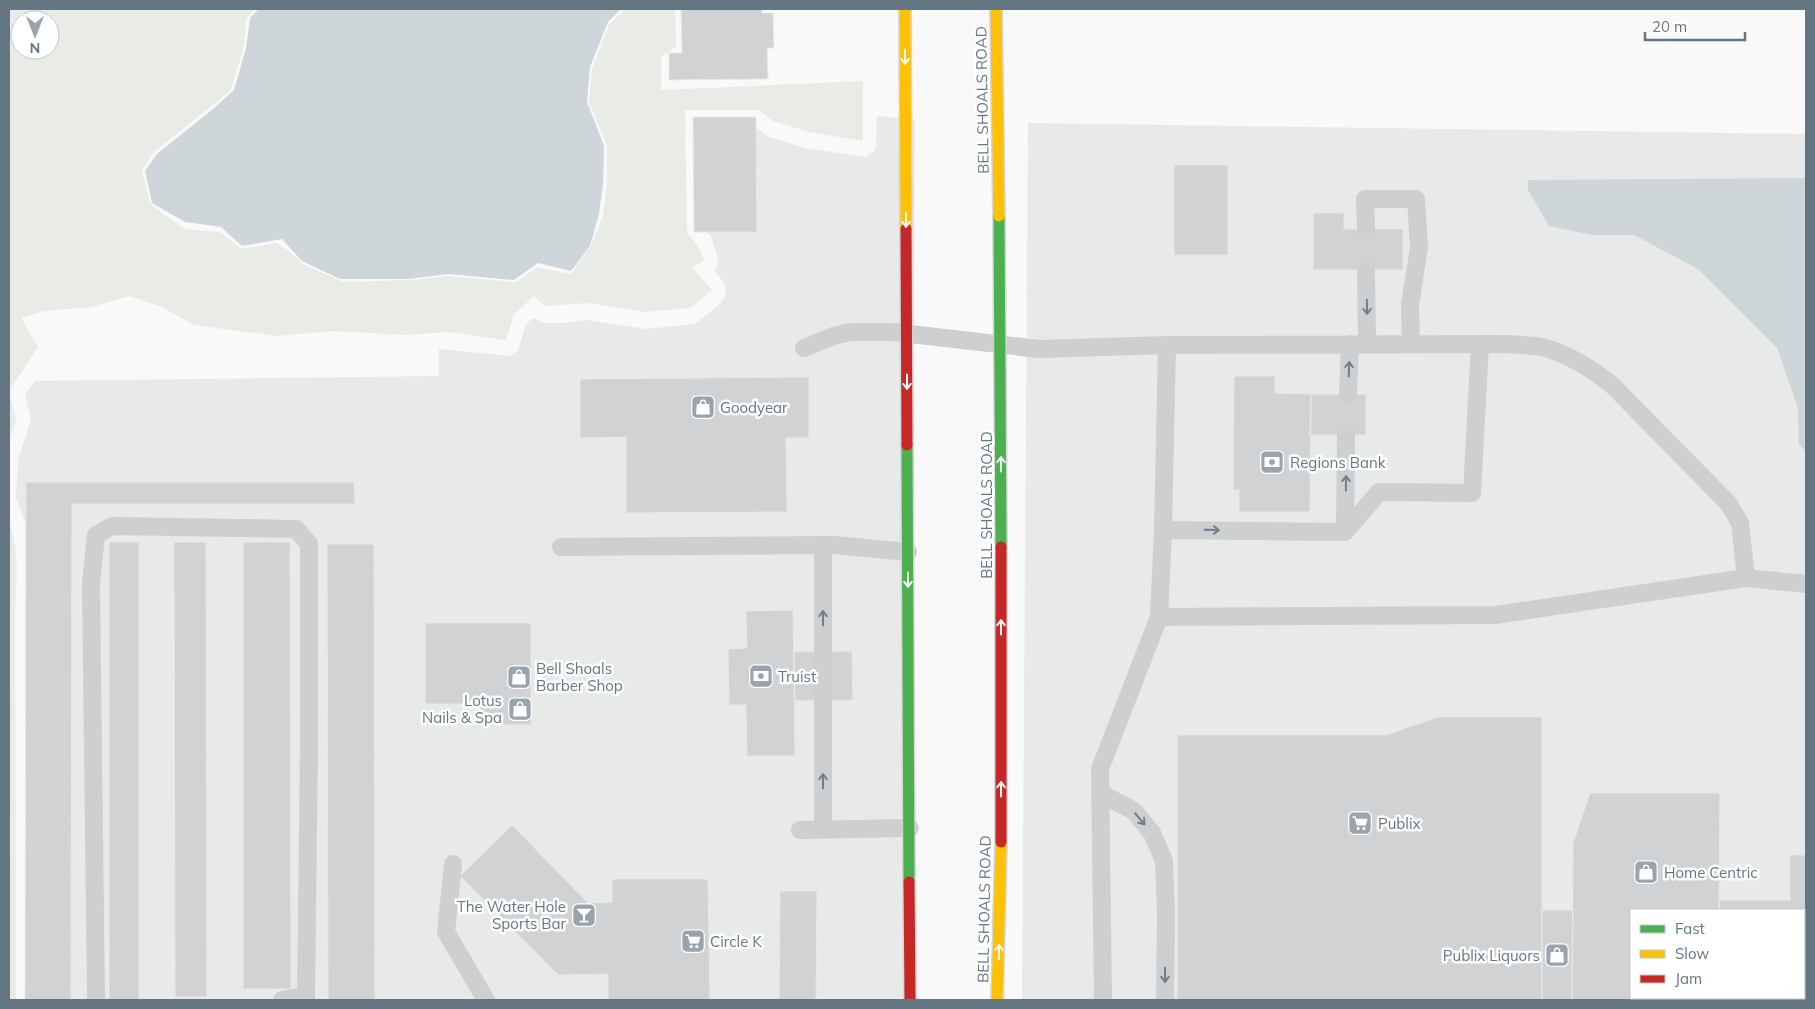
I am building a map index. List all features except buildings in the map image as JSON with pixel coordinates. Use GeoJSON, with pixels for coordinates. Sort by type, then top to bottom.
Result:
{"type":"FeatureCollection","features":[{"type":"Feature","properties":{"kind":"main road"},"geometry":{"type":"LineString","coordinates":[[905,9],[910,1000]]}},
{"type":"Feature","properties":{"kind":"main road","name":"BELL SHOALS ROAD"},"geometry":{"type":"LineString","coordinates":[[996,9],[1001,345],[1001,875],[997,1000]]}},
{"type":"Feature","properties":{"kind":"lane"},"geometry":{"type":"LineString","coordinates":[[1366,230],[1365,199],[1416,199],[1419,246],[1410,305],[1412,344]]}},
{"type":"Feature","properties":{"kind":"lane"},"geometry":{"type":"LineString","coordinates":[[1366,270],[1367,344]]}},
{"type":"Feature","properties":{"kind":"lane"},"geometry":{"type":"LineString","coordinates":[[804,348],[833,336],[850,332],[893,332],[1039,349],[1167,345],[1350,344],[1507,344],[1540,347],[1570,357],[1594,370],[1613,386],[1728,503],[1740,523],[1746,578]]}},
{"type":"Feature","properties":{"kind":"lane"},"geometry":{"type":"LineString","coordinates":[[1348,394],[1350,344]]}},
{"type":"Feature","properties":{"kind":"lane"},"geometry":{"type":"LineString","coordinates":[[1345,532],[1379,492],[1472,493],[1480,344]]}},
{"type":"Feature","properties":{"kind":"lane"},"geometry":{"type":"LineString","coordinates":[[1102,1000],[1100,769],[1159,617],[1167,345]]}},
{"type":"Feature","properties":{"kind":"lane"},"geometry":{"type":"LineString","coordinates":[[1345,532],[1346,435]]}},
{"type":"Feature","properties":{"kind":"lane"},"geometry":{"type":"LineString","coordinates":[[96,1000],[90,584],[96,535],[112,526],[296,529],[309,544],[306,998],[282,1000]]}},
{"type":"Feature","properties":{"kind":"lane"},"geometry":{"type":"LineString","coordinates":[[1163,530],[1345,532]]}},
{"type":"Feature","properties":{"kind":"lane"},"geometry":{"type":"LineString","coordinates":[[561,548],[823,545],[908,552]]}},
{"type":"Feature","properties":{"kind":"lane"},"geometry":{"type":"LineString","coordinates":[[823,545],[823,830]]}},
{"type":"Feature","properties":{"kind":"lane"},"geometry":{"type":"LineString","coordinates":[[1159,617],[1495,615],[1746,578],[1806,584]]}},
{"type":"Feature","properties":{"kind":"lane"},"geometry":{"type":"LineString","coordinates":[[1100,793],[1134,811],[1152,833],[1164,861],[1166,912],[1165,1000]]}},
{"type":"Feature","properties":{"kind":"lane"},"geometry":{"type":"LineString","coordinates":[[800,830],[910,828]]}},
{"type":"Feature","properties":{"kind":"lane"},"geometry":{"type":"LineString","coordinates":[[452,864],[446,932],[486,1000]]}},
{"type":"Feature","properties":{"kind":"shaded area"},"geometry":{"type":"Polygon","coordinates":[[[9,9],[255,9],[246,19],[244,46],[231,90],[153,153],[142,170],[150,203],[164,215],[186,229],[220,232],[242,249],[277,243],[303,264],[343,282],[411,280],[447,276],[516,282],[537,267],[571,274],[592,244],[603,215],[607,184],[607,146],[589,102],[592,69],[609,25],[625,9],[675,9],[676,47],[661,57],[661,90],[863,81],[863,141],[809,132],[773,121],[759,110],[685,110],[687,232],[699,248],[704,260],[692,268],[712,290],[690,308],[645,312],[588,303],[544,306],[534,296],[514,314],[506,340],[447,332],[406,335],[333,331],[276,336],[194,325],[162,307],[130,296],[91,307],[44,311],[21,318],[38,347],[9,391],[9,9]]]}},
{"type":"Feature","properties":{"kind":"shaded area"},"geometry":{"type":"Polygon","coordinates":[[[259,9],[621,9],[608,22],[590,67],[587,102],[604,146],[603,185],[599,214],[590,246],[571,271],[538,263],[514,280],[449,274],[408,279],[340,279],[302,261],[282,239],[242,246],[221,227],[185,222],[152,203],[145,171],[157,154],[234,90],[246,48],[250,18],[259,9]]]}},
{"type":"Feature","properties":{"kind":"shaded area"},"geometry":{"type":"Polygon","coordinates":[[[877,116],[915,120],[910,1000],[30,1000],[29,533],[16,498],[18,460],[31,420],[25,395],[35,381],[439,376],[439,349],[510,356],[518,350],[526,324],[533,318],[544,323],[587,320],[646,329],[695,324],[721,303],[726,295],[725,284],[715,271],[718,264],[717,254],[711,237],[702,226],[754,126],[769,137],[805,148],[865,157],[874,151],[876,146],[877,116]]]}},
{"type":"Feature","properties":{"kind":"shaded area"},"geometry":{"type":"Polygon","coordinates":[[[1028,123],[1806,134],[1806,1000],[1022,1000],[1028,123]]]}},
{"type":"Feature","properties":{"kind":"shaded area"},"geometry":{"type":"Polygon","coordinates":[[[1806,178],[1806,451],[1799,445],[1798,408],[1777,348],[1698,269],[1634,235],[1592,235],[1549,226],[1528,190],[1528,180],[1806,178]]]}},
{"type":"Feature","properties":{"kind":"shaded area"},"geometry":{"type":"Polygon","coordinates":[[[9,391],[16,419],[9,441],[9,391]]]}},
{"type":"Feature","properties":{"kind":"shaded area"},"geometry":{"type":"Polygon","coordinates":[[[9,521],[16,555],[16,1000],[9,1000],[9,521]]]}},
{"type":"Feature","properties":{"kind":"traffic: fast"},"geometry":{"type":"LineString","coordinates":[[999,216],[1001,547]]}},
{"type":"Feature","properties":{"kind":"traffic: fast"},"geometry":{"type":"LineString","coordinates":[[907,445],[909,882]]}},
{"type":"Feature","properties":{"kind":"traffic: slow"},"geometry":{"type":"LineString","coordinates":[[905,9],[906,229]]}},
{"type":"Feature","properties":{"kind":"traffic: slow"},"geometry":{"type":"LineString","coordinates":[[996,9],[999,216]]}},
{"type":"Feature","properties":{"kind":"traffic: slow"},"geometry":{"type":"LineString","coordinates":[[997,1000],[1001,842]]}},
{"type":"Feature","properties":{"kind":"traffic: jam"},"geometry":{"type":"LineString","coordinates":[[906,229],[907,445]]}},
{"type":"Feature","properties":{"kind":"traffic: jam"},"geometry":{"type":"LineString","coordinates":[[1001,547],[1001,842]]}},
{"type":"Feature","properties":{"kind":"traffic: jam"},"geometry":{"type":"LineString","coordinates":[[909,882],[910,1000]]}},
{"type":"Feature","properties":{"kind":"place","name":"Goodyear"},"geometry":{"type":"Point","coordinates":[703,407]}},
{"type":"Feature","properties":{"kind":"place","name":"Regions Bank"},"geometry":{"type":"Point","coordinates":[1272,462]}},
{"type":"Feature","properties":{"kind":"place","name":"Truist"},"geometry":{"type":"Point","coordinates":[761,676]}},
{"type":"Feature","properties":{"kind":"place","name":"Bell Shoals Barber Shop"},"geometry":{"type":"Point","coordinates":[519,677]}},
{"type":"Feature","properties":{"kind":"place","name":"Lotus Nails & Spa"},"geometry":{"type":"Point","coordinates":[520,709]}},
{"type":"Feature","properties":{"kind":"place","name":"Publix"},"geometry":{"type":"Point","coordinates":[1360,823]}},
{"type":"Feature","properties":{"kind":"place","name":"Home Centric"},"geometry":{"type":"Point","coordinates":[1646,872]}},
{"type":"Feature","properties":{"kind":"place","name":"The Water Hole Sports Bar"},"geometry":{"type":"Point","coordinates":[584,915]}},
{"type":"Feature","properties":{"kind":"place","name":"Circle K"},"geometry":{"type":"Point","coordinates":[693,941]}},
{"type":"Feature","properties":{"kind":"place","name":"Publix Liquors"},"geometry":{"type":"Point","coordinates":[1557,955]}}]}
